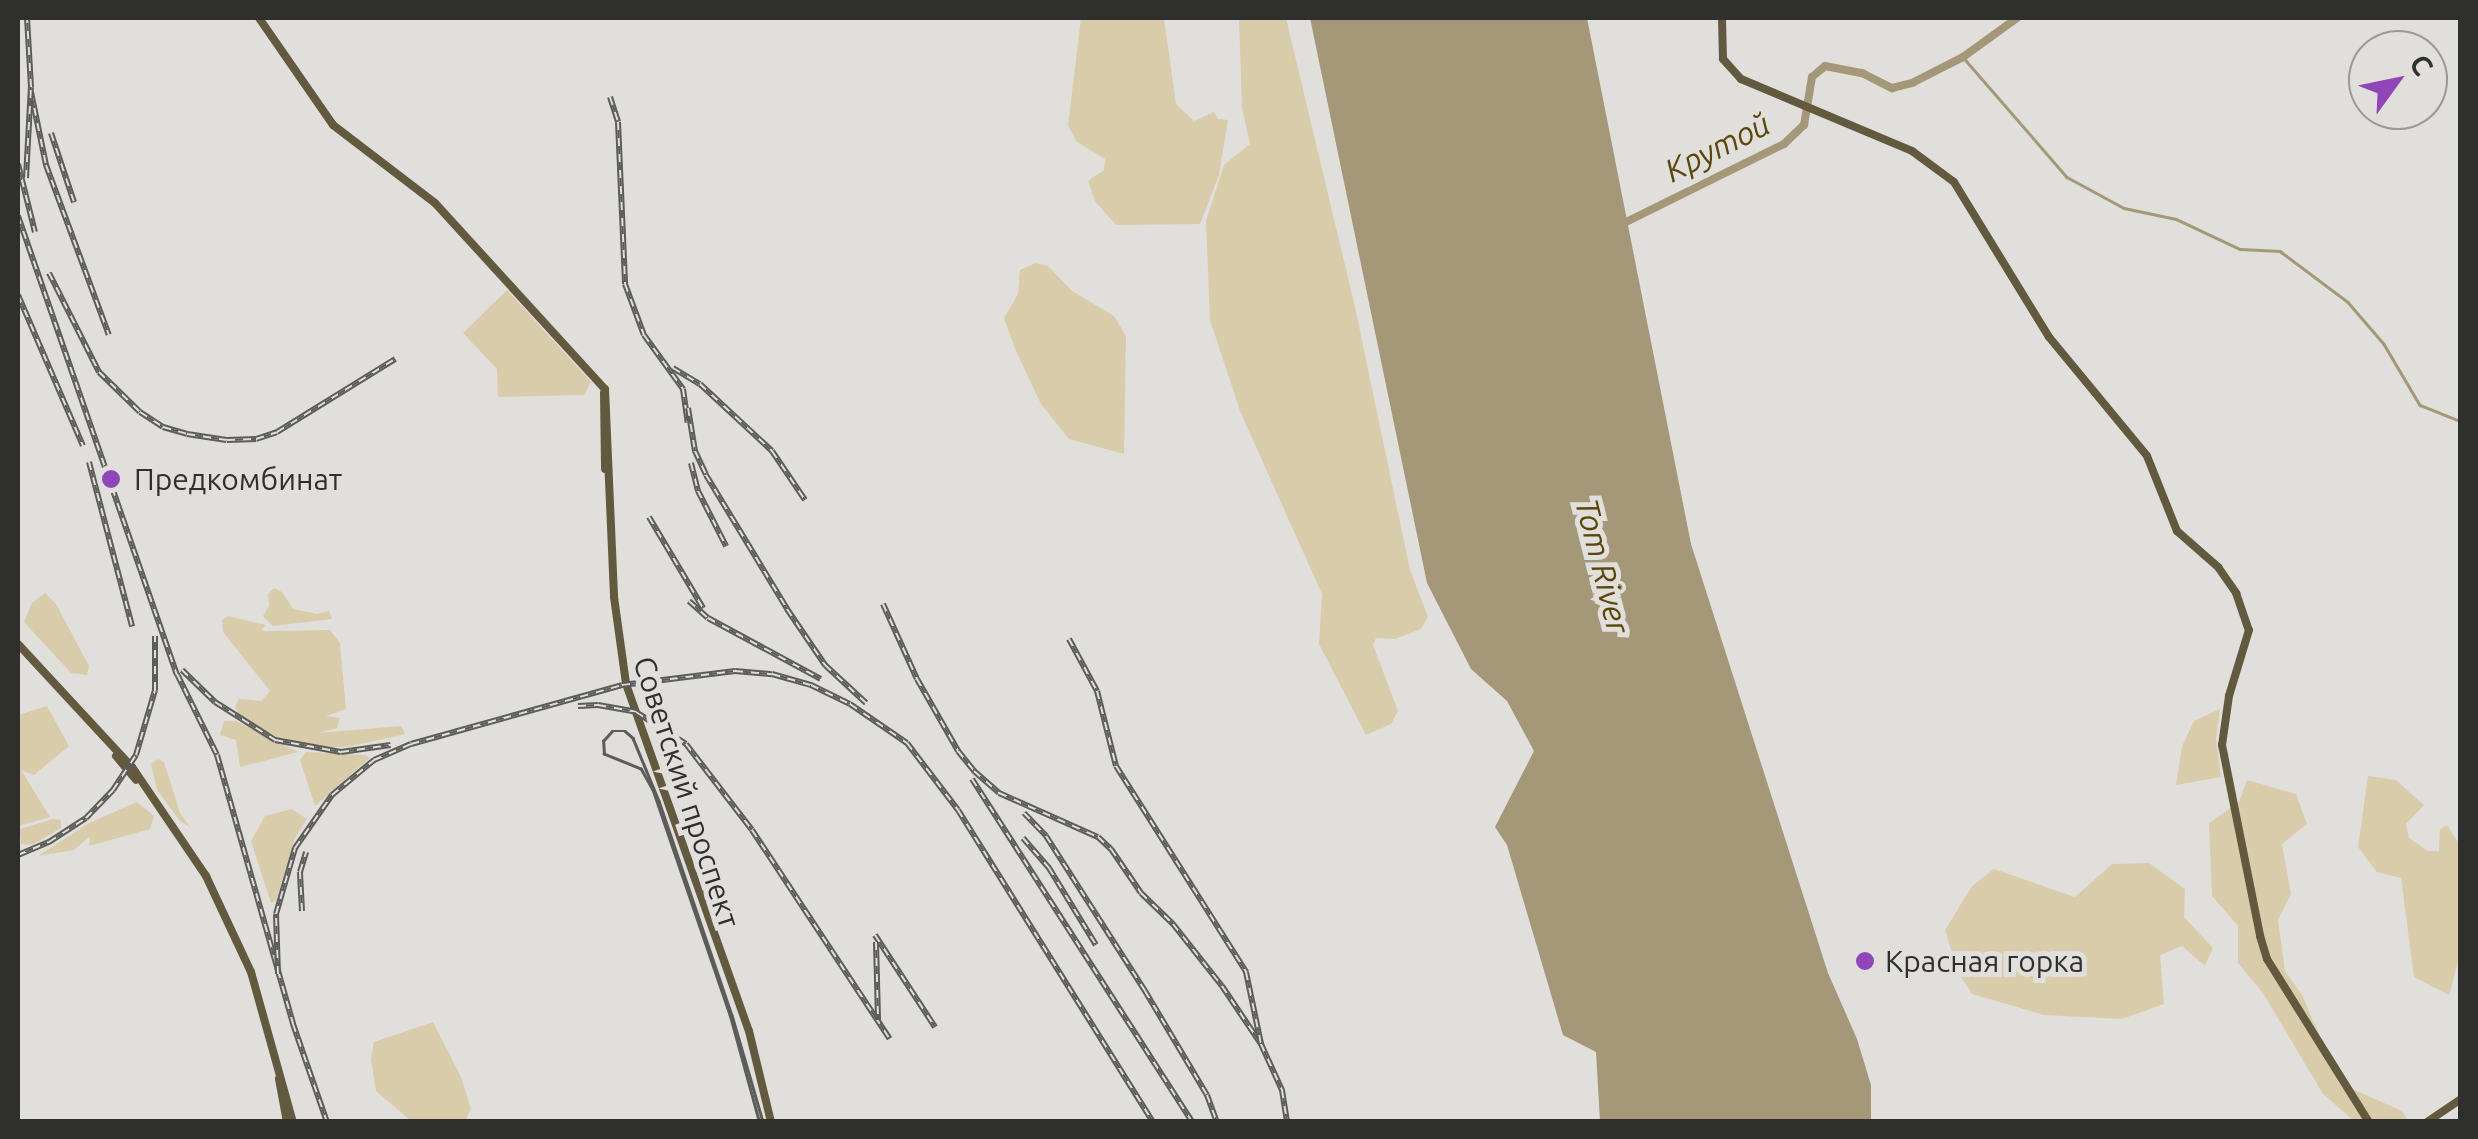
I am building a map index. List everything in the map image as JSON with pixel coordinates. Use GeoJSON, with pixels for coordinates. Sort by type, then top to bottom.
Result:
{"type":"FeatureCollection","features":[{"type":"Feature","properties":{"kind":"main road","name":"Советский проспект"},"geometry":{"type":"LineString","coordinates":[[259,18],[334,125],[435,203],[605,389],[614,597],[624,675],[752,1042],[769,1122]]}},
{"type":"Feature","properties":{"kind":"main road"},"geometry":{"type":"LineString","coordinates":[[1722,18],[1722,53],[1726,64],[1741,79],[1912,150],[1954,182],[2048,337],[2147,456],[2177,532],[2218,567],[2242,604],[2248,630],[2228,696],[2222,745],[2260,936],[2267,960],[2369,1122]]}},
{"type":"Feature","properties":{"kind":"main road"},"geometry":{"type":"LineString","coordinates":[[18,647],[132,775],[204,880],[258,1006],[290,1122]]}},
{"type":"Feature","properties":{"kind":"main road"},"geometry":{"type":"LineString","coordinates":[[2427,1122],[2460,1100]]}},
{"type":"Feature","properties":{"kind":"shaded area"},"geometry":{"type":"Polygon","coordinates":[[[1081,18],[1164,18],[1176,104],[1194,121],[1214,112],[1218,119],[1228,120],[1219,175],[1200,224],[1116,225],[1095,201],[1088,181],[1104,170],[1105,159],[1077,142],[1068,126],[1081,18]]]}},
{"type":"Feature","properties":{"kind":"shaded area"},"geometry":{"type":"Polygon","coordinates":[[[1239,18],[1286,18],[1355,307],[1410,570],[1428,617],[1421,629],[1395,639],[1376,638],[1373,645],[1398,711],[1391,724],[1366,735],[1319,644],[1322,594],[1240,411],[1210,320],[1206,221],[1224,165],[1250,144],[1242,108],[1239,18]]]}},
{"type":"Feature","properties":{"kind":"shaded area"},"geometry":{"type":"Polygon","coordinates":[[[1036,263],[1048,266],[1072,291],[1114,316],[1126,336],[1124,454],[1069,439],[1041,404],[1016,351],[1004,318],[1018,294],[1020,270],[1036,263]]]}},
{"type":"Feature","properties":{"kind":"shaded area"},"geometry":{"type":"Polygon","coordinates":[[[507,290],[591,382],[584,395],[498,397],[497,369],[463,333],[507,290]]]}},
{"type":"Feature","properties":{"kind":"shaded area"},"geometry":{"type":"Polygon","coordinates":[[[274,588],[282,592],[293,609],[317,614],[329,611],[332,619],[273,626],[263,616],[269,606],[268,594],[274,588]]]}},
{"type":"Feature","properties":{"kind":"shaded area"},"geometry":{"type":"Polygon","coordinates":[[[45,593],[56,604],[89,666],[87,675],[71,673],[24,622],[32,603],[45,593]]]}},
{"type":"Feature","properties":{"kind":"shaded area"},"geometry":{"type":"Polygon","coordinates":[[[228,616],[266,625],[261,630],[266,631],[330,630],[340,643],[346,709],[326,716],[340,718],[337,728],[318,733],[401,726],[405,734],[347,747],[315,747],[281,739],[239,716],[235,706],[239,699],[261,701],[270,691],[223,632],[222,620],[228,616]]]}},
{"type":"Feature","properties":{"kind":"shaded area"},"geometry":{"type":"Polygon","coordinates":[[[47,706],[69,746],[34,775],[21,770],[50,817],[19,826],[18,715],[47,706]]]}},
{"type":"Feature","properties":{"kind":"shaded area"},"geometry":{"type":"Polygon","coordinates":[[[2220,709],[2216,739],[2221,777],[2176,785],[2182,746],[2194,721],[2220,709]]]}},
{"type":"Feature","properties":{"kind":"shaded area"},"geometry":{"type":"Polygon","coordinates":[[[224,721],[236,721],[298,752],[240,767],[236,740],[220,735],[224,721]]]}},
{"type":"Feature","properties":{"kind":"shaded area"},"geometry":{"type":"Polygon","coordinates":[[[306,752],[370,758],[315,806],[300,760],[306,752]]]}},
{"type":"Feature","properties":{"kind":"shaded area"},"geometry":{"type":"Polygon","coordinates":[[[158,759],[164,762],[180,813],[190,827],[180,821],[157,790],[151,764],[158,759]]]}},
{"type":"Feature","properties":{"kind":"shaded area"},"geometry":{"type":"Polygon","coordinates":[[[2368,776],[2396,780],[2424,805],[2406,824],[2409,838],[2428,851],[2439,851],[2440,829],[2447,825],[2460,845],[2460,955],[2449,995],[2414,977],[2401,878],[2377,872],[2358,847],[2368,776]]]}},
{"type":"Feature","properties":{"kind":"shaded area"},"geometry":{"type":"Polygon","coordinates":[[[2247,780],[2296,794],[2307,824],[2282,844],[2291,894],[2278,920],[2285,971],[2302,995],[2341,1084],[2402,1111],[2408,1121],[2354,1121],[2323,1094],[2263,993],[2238,963],[2238,926],[2212,896],[2209,823],[2239,802],[2247,780]]]}},
{"type":"Feature","properties":{"kind":"shaded area"},"geometry":{"type":"Polygon","coordinates":[[[137,802],[154,816],[150,829],[89,846],[90,836],[74,850],[38,856],[89,823],[137,802]]]}},
{"type":"Feature","properties":{"kind":"shaded area"},"geometry":{"type":"Polygon","coordinates":[[[292,809],[307,819],[295,838],[276,900],[271,903],[251,841],[265,816],[292,809]]]}},
{"type":"Feature","properties":{"kind":"shaded area"},"geometry":{"type":"Polygon","coordinates":[[[61,820],[61,828],[32,845],[21,844],[20,829],[61,820]]]}},
{"type":"Feature","properties":{"kind":"shaded area"},"geometry":{"type":"Polygon","coordinates":[[[2149,863],[2185,889],[2184,917],[2213,948],[2205,966],[2182,946],[2160,955],[2164,1004],[2122,1019],[2044,1015],[1972,994],[1958,972],[1945,930],[1972,886],[1994,869],[2075,897],[2112,864],[2149,863]]]}},
{"type":"Feature","properties":{"kind":"shaded area"},"geometry":{"type":"Polygon","coordinates":[[[433,1022],[461,1077],[471,1109],[465,1121],[411,1121],[376,1091],[371,1059],[374,1042],[433,1022]]]}},
{"type":"Feature","properties":{"kind":"water","name":"Tom River"},"geometry":{"type":"Polygon","coordinates":[[[1310,18],[1587,18],[1691,544],[1828,973],[1857,1039],[1871,1085],[1871,1121],[1600,1121],[1596,1052],[1563,1035],[1507,845],[1495,827],[1534,751],[1507,701],[1471,669],[1427,583],[1310,18]]]}},
{"type":"Feature","properties":{"kind":"waterway","name":"Крутой"},"geometry":{"type":"LineString","coordinates":[[1622,224],[1784,144],[1804,125],[1812,77],[1825,66],[1862,73],[1892,88],[1912,83],[1963,57],[2017,18]]}},
{"type":"Feature","properties":{"kind":"waterway"},"geometry":{"type":"LineString","coordinates":[[1963,57],[2067,177],[2124,208],[2176,219],[2240,249],[2280,251],[2348,302],[2384,344],[2420,405],[2460,421]]}},
{"type":"Feature","properties":{"kind":"tram line"},"geometry":{"type":"LineString","coordinates":[[759,1122],[730,1016],[653,791],[641,769],[604,754],[603,741],[612,731],[625,731],[633,738],[659,801],[732,1015],[763,1122]]}},
{"type":"Feature","properties":{"kind":"railway"},"geometry":{"type":"LineString","coordinates":[[26,178],[31,87],[27,18]]}},
{"type":"Feature","properties":{"kind":"railway"},"geometry":{"type":"LineString","coordinates":[[31,92],[46,165],[109,335]]}},
{"type":"Feature","properties":{"kind":"railway"},"geometry":{"type":"LineString","coordinates":[[610,97],[618,122],[625,284],[644,335],[683,389],[688,423]]}},
{"type":"Feature","properties":{"kind":"railway"},"geometry":{"type":"LineString","coordinates":[[51,133],[74,202]]}},
{"type":"Feature","properties":{"kind":"railway"},"geometry":{"type":"LineString","coordinates":[[18,164],[35,232]]}},
{"type":"Feature","properties":{"kind":"railway"},"geometry":{"type":"LineString","coordinates":[[18,216],[177,674],[217,755],[293,1024],[327,1122]]}},
{"type":"Feature","properties":{"kind":"railway"},"geometry":{"type":"LineString","coordinates":[[49,273],[99,372],[140,412],[163,427],[187,434],[227,440],[256,439],[277,432],[395,359]]}},
{"type":"Feature","properties":{"kind":"railway"},"geometry":{"type":"LineString","coordinates":[[18,295],[83,446]]}},
{"type":"Feature","properties":{"kind":"railway"},"geometry":{"type":"LineString","coordinates":[[673,368],[700,384],[772,451],[805,500]]}},
{"type":"Feature","properties":{"kind":"railway"},"geometry":{"type":"LineString","coordinates":[[688,408],[695,451],[706,475],[825,665],[866,703]]}},
{"type":"Feature","properties":{"kind":"railway"},"geometry":{"type":"LineString","coordinates":[[89,462],[132,626]]}},
{"type":"Feature","properties":{"kind":"railway"},"geometry":{"type":"LineString","coordinates":[[691,463],[698,491],[726,546]]}},
{"type":"Feature","properties":{"kind":"railway"},"geometry":{"type":"LineString","coordinates":[[649,517],[703,608]]}},
{"type":"Feature","properties":{"kind":"railway"},"geometry":{"type":"LineString","coordinates":[[689,601],[708,618],[821,679]]}},
{"type":"Feature","properties":{"kind":"railway"},"geometry":{"type":"LineString","coordinates":[[883,604],[917,679],[958,751],[974,771],[999,793],[1098,837],[1111,849],[1141,893],[1173,924],[1222,986],[1261,1044]]}},
{"type":"Feature","properties":{"kind":"railway"},"geometry":{"type":"LineString","coordinates":[[18,855],[49,842],[86,818],[113,790],[136,755],[155,690],[155,636]]}},
{"type":"Feature","properties":{"kind":"railway"},"geometry":{"type":"LineString","coordinates":[[1069,639],[1097,691],[1116,766],[1246,972],[1261,1044],[1282,1090],[1287,1122]]}},
{"type":"Feature","properties":{"kind":"railway"},"geometry":{"type":"LineString","coordinates":[[182,670],[215,702],[275,740],[341,752],[391,745]]}},
{"type":"Feature","properties":{"kind":"railway"},"geometry":{"type":"LineString","coordinates":[[278,974],[276,914],[295,848],[332,795],[374,760],[411,744],[622,685],[735,671],[772,674],[811,685],[850,704],[907,743],[958,810],[1153,1122]]}},
{"type":"Feature","properties":{"kind":"railway"},"geometry":{"type":"LineString","coordinates":[[578,706],[598,705],[636,712],[686,744],[752,830],[890,1039]]}},
{"type":"Feature","properties":{"kind":"railway"},"geometry":{"type":"LineString","coordinates":[[972,779],[1192,1122]]}},
{"type":"Feature","properties":{"kind":"railway"},"geometry":{"type":"LineString","coordinates":[[1024,813],[1046,836],[1145,991],[1207,1095],[1217,1122]]}},
{"type":"Feature","properties":{"kind":"railway"},"geometry":{"type":"LineString","coordinates":[[1023,838],[1049,868],[1096,945]]}},
{"type":"Feature","properties":{"kind":"railway"},"geometry":{"type":"LineString","coordinates":[[302,911],[300,872],[306,852]]}},
{"type":"Feature","properties":{"kind":"railway"},"geometry":{"type":"LineString","coordinates":[[875,935],[935,1027]]}},
{"type":"Feature","properties":{"kind":"railway"},"geometry":{"type":"LineString","coordinates":[[876,942],[878,1020]]}},
{"type":"Feature","properties":{"kind":"place","name":"Предкомбинат"},"geometry":{"type":"Point","coordinates":[111,479]}},
{"type":"Feature","properties":{"kind":"place","name":"Красная горка"},"geometry":{"type":"Point","coordinates":[1865,961]}}]}
